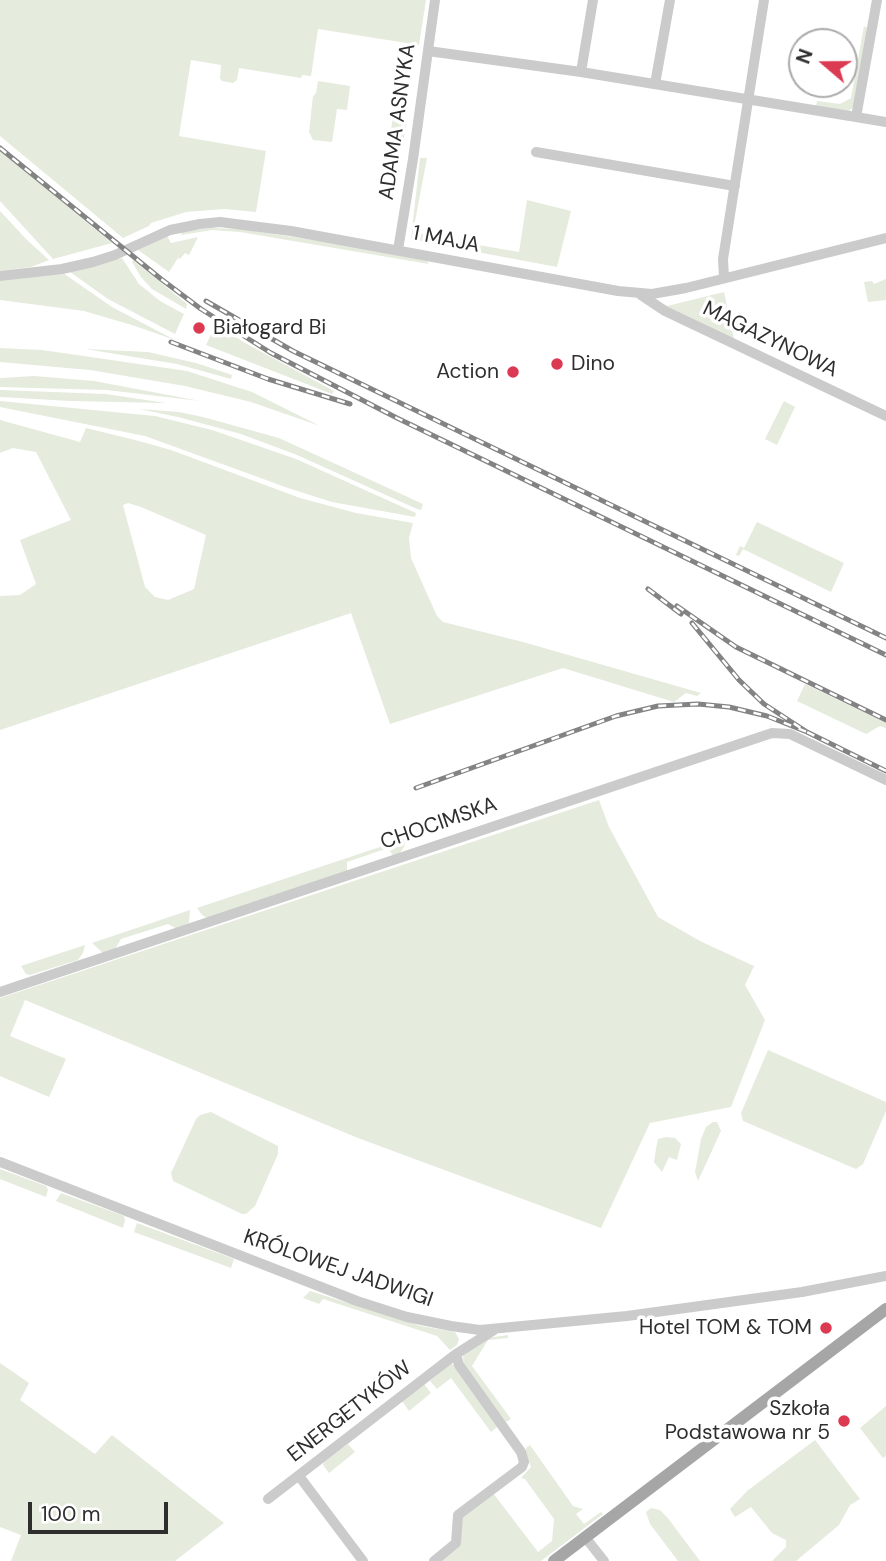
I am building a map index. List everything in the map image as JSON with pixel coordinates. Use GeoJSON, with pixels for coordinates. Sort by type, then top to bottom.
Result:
{"type":"FeatureCollection","features":[{"type":"Feature","properties":{"kind":"main road"},"geometry":{"type":"LineString","coordinates":[[554,1561],[886,1310]]}},
{"type":"Feature","properties":{"kind":"street","name":"ADAMA ASNYKA"},"geometry":{"type":"LineString","coordinates":[[398,250],[435,0]]}},
{"type":"Feature","properties":{"kind":"street"},"geometry":{"type":"LineString","coordinates":[[581,72],[593,0]]}},
{"type":"Feature","properties":{"kind":"street"},"geometry":{"type":"LineString","coordinates":[[655,84],[670,0]]}},
{"type":"Feature","properties":{"kind":"street"},"geometry":{"type":"LineString","coordinates":[[724,278],[722,261],[764,0]]}},
{"type":"Feature","properties":{"kind":"street"},"geometry":{"type":"LineString","coordinates":[[856,117],[877,0]]}},
{"type":"Feature","properties":{"kind":"street"},"geometry":{"type":"LineString","coordinates":[[428,51],[581,72],[886,122]]}},
{"type":"Feature","properties":{"kind":"street"},"geometry":{"type":"LineString","coordinates":[[536,152],[735,186]]}},
{"type":"Feature","properties":{"kind":"street","name":"1 MAJA"},"geometry":{"type":"LineString","coordinates":[[0,276],[61,269],[93,262],[170,230],[210,223],[259,226],[641,294],[666,293],[886,238]]}},
{"type":"Feature","properties":{"kind":"street","name":"MAGAZYNOWA"},"geometry":{"type":"LineString","coordinates":[[641,294],[665,311],[886,416]]}},
{"type":"Feature","properties":{"kind":"street","name":"CHOCIMSKA"},"geometry":{"type":"LineString","coordinates":[[0,992],[772,733],[790,734],[886,780]]}},
{"type":"Feature","properties":{"kind":"street","name":"KRÓLOWEJ JADWIGI"},"geometry":{"type":"LineString","coordinates":[[0,1162],[357,1301],[407,1317],[464,1328],[496,1329],[627,1316],[735,1302],[886,1276]]}},
{"type":"Feature","properties":{"kind":"street"},"geometry":{"type":"LineString","coordinates":[[434,1561],[456,1543],[458,1515],[522,1467],[524,1462],[522,1452],[459,1365],[464,1328]]}},
{"type":"Feature","properties":{"kind":"street","name":"ENERGETYKÓW"},"geometry":{"type":"LineString","coordinates":[[268,1500],[460,1351],[496,1329]]}},
{"type":"Feature","properties":{"kind":"street"},"geometry":{"type":"LineString","coordinates":[[299,1476],[363,1561]]}},
{"type":"Feature","properties":{"kind":"street"},"geometry":{"type":"LineString","coordinates":[[586,1537],[604,1561]]}},
{"type":"Feature","properties":{"kind":"shaded area"},"geometry":{"type":"Polygon","coordinates":[[[0,0],[426,0],[419,45],[318,29],[311,76],[302,75],[301,78],[239,68],[237,80],[233,83],[220,78],[221,65],[191,60],[179,136],[266,151],[256,212],[224,209],[186,212],[151,223],[123,238],[0,136],[0,0]]]}},
{"type":"Feature","properties":{"kind":"shaded area"},"geometry":{"type":"Polygon","coordinates":[[[864,26],[867,28],[858,83],[858,59],[864,26]]]}},
{"type":"Feature","properties":{"kind":"shaded area"},"geometry":{"type":"Polygon","coordinates":[[[318,81],[350,86],[347,110],[337,109],[332,142],[313,140],[309,132],[313,96],[318,81]]]}},
{"type":"Feature","properties":{"kind":"shaded area"},"geometry":{"type":"Polygon","coordinates":[[[855,98],[854,107],[848,111],[816,107],[817,101],[840,104],[855,98]]]}},
{"type":"Feature","properties":{"kind":"shaded area"},"geometry":{"type":"Polygon","coordinates":[[[393,117],[407,120],[402,148],[388,149],[393,117]]]}},
{"type":"Feature","properties":{"kind":"shaded area"},"geometry":{"type":"Polygon","coordinates":[[[0,150],[112,243],[53,259],[0,201],[0,150]]]}},
{"type":"Feature","properties":{"kind":"shaded area"},"geometry":{"type":"Polygon","coordinates":[[[420,158],[427,158],[413,232],[468,243],[467,250],[411,239],[420,158]]]}},
{"type":"Feature","properties":{"kind":"shaded area"},"geometry":{"type":"Polygon","coordinates":[[[527,200],[571,211],[557,267],[477,252],[478,245],[519,252],[527,200]]]}},
{"type":"Feature","properties":{"kind":"shaded area"},"geometry":{"type":"Polygon","coordinates":[[[0,211],[49,260],[31,267],[0,271],[0,211]]]}},
{"type":"Feature","properties":{"kind":"shaded area"},"geometry":{"type":"Polygon","coordinates":[[[211,228],[240,229],[326,242],[427,261],[429,264],[240,232],[212,230],[181,235],[182,232],[211,228]]]}},
{"type":"Feature","properties":{"kind":"shaded area"},"geometry":{"type":"Polygon","coordinates":[[[167,236],[171,243],[198,237],[189,255],[185,253],[178,258],[169,272],[138,250],[167,236]]]}},
{"type":"Feature","properties":{"kind":"shaded area"},"geometry":{"type":"Polygon","coordinates":[[[122,258],[139,284],[160,301],[184,314],[175,334],[108,299],[70,272],[122,258]]]}},
{"type":"Feature","properties":{"kind":"shaded area"},"geometry":{"type":"Polygon","coordinates":[[[133,260],[187,304],[186,309],[152,289],[141,277],[133,260]]]}},
{"type":"Feature","properties":{"kind":"shaded area"},"geometry":{"type":"Polygon","coordinates":[[[63,273],[112,307],[175,340],[84,311],[0,300],[0,281],[63,273]]]}},
{"type":"Feature","properties":{"kind":"shaded area"},"geometry":{"type":"Polygon","coordinates":[[[886,279],[886,300],[868,302],[864,282],[872,281],[874,284],[886,279]]]}},
{"type":"Feature","properties":{"kind":"shaded area"},"geometry":{"type":"Polygon","coordinates":[[[724,292],[734,339],[667,308],[667,306],[724,292]]]}},
{"type":"Feature","properties":{"kind":"shaded area"},"geometry":{"type":"Polygon","coordinates":[[[216,324],[245,343],[334,391],[332,394],[206,345],[216,324]]]}},
{"type":"Feature","properties":{"kind":"shaded area"},"geometry":{"type":"Polygon","coordinates":[[[0,348],[42,350],[187,371],[252,392],[320,426],[251,402],[185,386],[90,370],[0,362],[0,348]]]}},
{"type":"Feature","properties":{"kind":"shaded area"},"geometry":{"type":"Polygon","coordinates":[[[85,349],[148,352],[232,375],[231,379],[177,364],[85,349]]]}},
{"type":"Feature","properties":{"kind":"shaded area"},"geometry":{"type":"Polygon","coordinates":[[[34,376],[94,381],[200,401],[107,390],[0,387],[0,378],[34,376]]]}},
{"type":"Feature","properties":{"kind":"shaded area"},"geometry":{"type":"Polygon","coordinates":[[[0,390],[106,394],[166,403],[0,397],[0,390]]]}},
{"type":"Feature","properties":{"kind":"shaded area"},"geometry":{"type":"Polygon","coordinates":[[[0,401],[155,416],[212,430],[296,459],[416,513],[415,517],[332,502],[145,436],[0,407],[0,401]]]}},
{"type":"Feature","properties":{"kind":"shaded area"},"geometry":{"type":"Polygon","coordinates":[[[784,401],[795,407],[777,445],[765,439],[784,401]]]}},
{"type":"Feature","properties":{"kind":"shaded area"},"geometry":{"type":"Polygon","coordinates":[[[139,409],[179,412],[279,438],[423,504],[421,510],[297,455],[241,434],[139,409]]]}},
{"type":"Feature","properties":{"kind":"shaded area"},"geometry":{"type":"Polygon","coordinates":[[[0,420],[80,442],[86,428],[171,450],[300,498],[356,513],[413,523],[409,538],[411,558],[437,616],[443,622],[701,693],[697,696],[686,693],[674,702],[563,668],[390,724],[351,613],[0,730],[0,596],[20,595],[36,584],[20,540],[71,520],[36,452],[13,448],[0,453],[0,420]],[[128,503],[123,505],[145,587],[155,597],[168,600],[194,589],[206,535],[128,503]]]}},
{"type":"Feature","properties":{"kind":"shaded area"},"geometry":{"type":"Polygon","coordinates":[[[757,522],[844,563],[831,592],[743,549],[739,556],[736,555],[740,546],[744,548],[757,522]]]}},
{"type":"Feature","properties":{"kind":"shaded area"},"geometry":{"type":"Polygon","coordinates":[[[805,684],[886,723],[886,728],[880,726],[866,734],[797,701],[805,684]]]}},
{"type":"Feature","properties":{"kind":"shaded area"},"geometry":{"type":"Polygon","coordinates":[[[599,800],[609,827],[658,917],[700,941],[754,966],[745,985],[765,1020],[731,1107],[650,1123],[601,1228],[358,1138],[25,1000],[10,1036],[66,1059],[49,1097],[0,1076],[0,998],[599,800]]]}},
{"type":"Feature","properties":{"kind":"shaded area"},"geometry":{"type":"Polygon","coordinates":[[[404,839],[405,845],[400,853],[393,856],[388,848],[347,862],[347,872],[207,918],[197,908],[404,839]]]}},
{"type":"Feature","properties":{"kind":"shaded area"},"geometry":{"type":"Polygon","coordinates":[[[190,910],[189,923],[177,929],[168,924],[121,939],[115,949],[103,953],[92,943],[190,910]]]}},
{"type":"Feature","properties":{"kind":"shaded area"},"geometry":{"type":"Polygon","coordinates":[[[85,945],[78,960],[30,975],[26,974],[21,966],[85,945]]]}},
{"type":"Feature","properties":{"kind":"shaded area"},"geometry":{"type":"Polygon","coordinates":[[[768,1050],[886,1102],[886,1111],[863,1164],[856,1169],[743,1121],[741,1113],[768,1050]]]}},
{"type":"Feature","properties":{"kind":"shaded area"},"geometry":{"type":"Polygon","coordinates":[[[211,1112],[278,1146],[278,1154],[255,1206],[246,1214],[173,1181],[171,1173],[196,1119],[211,1112]]]}},
{"type":"Feature","properties":{"kind":"shaded area"},"geometry":{"type":"Polygon","coordinates":[[[717,1122],[721,1131],[698,1181],[695,1172],[701,1139],[706,1127],[717,1122]]]}},
{"type":"Feature","properties":{"kind":"shaded area"},"geometry":{"type":"Polygon","coordinates":[[[675,1138],[681,1144],[677,1160],[669,1157],[662,1172],[654,1162],[658,1139],[675,1138]]]}},
{"type":"Feature","properties":{"kind":"shaded area"},"geometry":{"type":"Polygon","coordinates":[[[0,1169],[46,1186],[46,1197],[0,1179],[0,1169]]]}},
{"type":"Feature","properties":{"kind":"shaded area"},"geometry":{"type":"Polygon","coordinates":[[[61,1193],[124,1216],[123,1228],[56,1201],[61,1193]]]}},
{"type":"Feature","properties":{"kind":"shaded area"},"geometry":{"type":"Polygon","coordinates":[[[137,1223],[234,1259],[231,1268],[134,1232],[137,1223]]]}},
{"type":"Feature","properties":{"kind":"shaded area"},"geometry":{"type":"Polygon","coordinates":[[[310,1291],[421,1326],[455,1332],[459,1339],[457,1345],[450,1350],[437,1336],[323,1299],[319,1304],[303,1298],[310,1291]]]}},
{"type":"Feature","properties":{"kind":"shaded area"},"geometry":{"type":"Polygon","coordinates":[[[508,1335],[508,1338],[488,1340],[472,1366],[511,1419],[506,1422],[464,1366],[463,1356],[488,1338],[508,1335]]]}},
{"type":"Feature","properties":{"kind":"shaded area"},"geometry":{"type":"Polygon","coordinates":[[[0,1363],[29,1383],[20,1400],[95,1454],[112,1435],[224,1523],[175,1561],[11,1561],[21,1535],[0,1527],[0,1363]]]}},
{"type":"Feature","properties":{"kind":"shaded area"},"geometry":{"type":"Polygon","coordinates":[[[451,1363],[456,1366],[497,1427],[491,1432],[451,1378],[437,1389],[430,1381],[451,1363]]]}},
{"type":"Feature","properties":{"kind":"shaded area"},"geometry":{"type":"Polygon","coordinates":[[[424,1384],[431,1393],[409,1411],[402,1401],[424,1384]]]}},
{"type":"Feature","properties":{"kind":"shaded area"},"geometry":{"type":"Polygon","coordinates":[[[886,1406],[886,1456],[883,1458],[860,1428],[886,1406]]]}},
{"type":"Feature","properties":{"kind":"shaded area"},"geometry":{"type":"Polygon","coordinates":[[[815,1440],[860,1499],[850,1505],[839,1525],[796,1561],[772,1561],[786,1547],[786,1540],[772,1533],[751,1507],[735,1517],[730,1509],[747,1491],[815,1440]]]}},
{"type":"Feature","properties":{"kind":"shaded area"},"geometry":{"type":"Polygon","coordinates":[[[348,1444],[355,1452],[329,1473],[323,1465],[324,1462],[348,1444]]]}},
{"type":"Feature","properties":{"kind":"shaded area"},"geometry":{"type":"Polygon","coordinates":[[[530,1445],[573,1506],[583,1509],[576,1514],[584,1524],[601,1512],[603,1514],[541,1561],[439,1561],[460,1544],[462,1517],[493,1493],[538,1552],[552,1541],[554,1519],[525,1479],[521,1478],[531,1467],[526,1453],[526,1448],[530,1445]]]}},
{"type":"Feature","properties":{"kind":"shaded area"},"geometry":{"type":"Polygon","coordinates":[[[651,1508],[660,1510],[667,1517],[700,1561],[678,1561],[650,1524],[646,1512],[651,1508]]]}},
{"type":"Feature","properties":{"kind":"railway"},"geometry":{"type":"LineString","coordinates":[[0,148],[161,279],[201,309],[271,353],[397,418],[886,655]]}},
{"type":"Feature","properties":{"kind":"railway"},"geometry":{"type":"LineString","coordinates":[[206,301],[293,351],[886,638]]}},
{"type":"Feature","properties":{"kind":"railway"},"geometry":{"type":"LineString","coordinates":[[171,342],[268,379],[350,404]]}},
{"type":"Feature","properties":{"kind":"railway"},"geometry":{"type":"LineString","coordinates":[[648,589],[681,614]]}},
{"type":"Feature","properties":{"kind":"railway"},"geometry":{"type":"LineString","coordinates":[[677,606],[736,647],[886,720]]}},
{"type":"Feature","properties":{"kind":"railway"},"geometry":{"type":"LineString","coordinates":[[692,623],[739,680],[764,704],[807,732],[886,771]]}},
{"type":"Feature","properties":{"kind":"railway"},"geometry":{"type":"LineString","coordinates":[[416,788],[616,716],[658,706],[698,704],[729,707],[767,716],[807,732]]}},
{"type":"Feature","properties":{"kind":"place","name":"Białogard Bi"},"geometry":{"type":"Point","coordinates":[199,328]}},
{"type":"Feature","properties":{"kind":"place","name":"Dino"},"geometry":{"type":"Point","coordinates":[557,364]}},
{"type":"Feature","properties":{"kind":"place","name":"Action"},"geometry":{"type":"Point","coordinates":[513,372]}},
{"type":"Feature","properties":{"kind":"place","name":"Hotel TOM & TOM"},"geometry":{"type":"Point","coordinates":[826,1328]}},
{"type":"Feature","properties":{"kind":"place","name":"Szkoła Podstawowa nr 5"},"geometry":{"type":"Point","coordinates":[844,1421]}}]}
